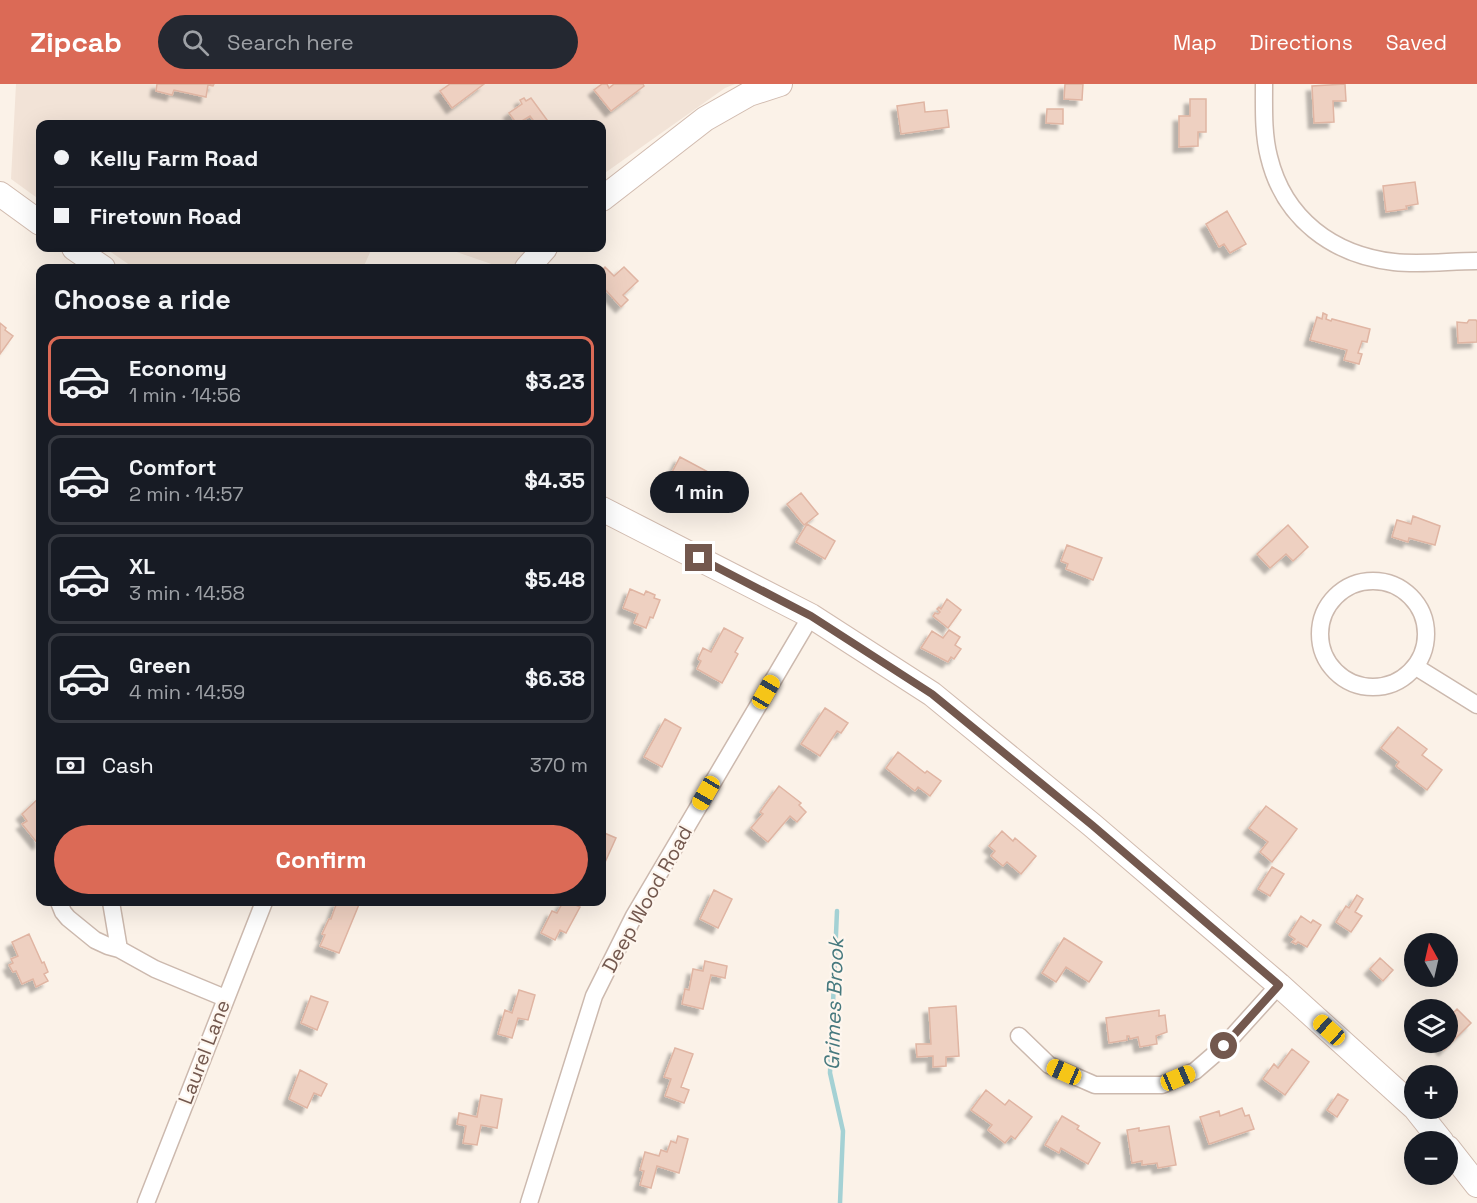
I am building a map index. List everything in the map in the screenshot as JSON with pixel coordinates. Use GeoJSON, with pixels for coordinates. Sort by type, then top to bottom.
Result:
{"type":"FeatureCollection","features":[{"type":"Feature","properties":{"kind":"street"},"geometry":{"type":"LineString","coordinates":[[606,196],[705,119],[749,94],[780,84]]}},
{"type":"Feature","properties":{"kind":"street"},"geometry":{"type":"LineString","coordinates":[[1264,84],[1266,137],[1275,178],[1284,195],[1314,230],[1330,242],[1350,252],[1372,258],[1397,262],[1477,261]]}},
{"type":"Feature","properties":{"kind":"street"},"geometry":{"type":"LineString","coordinates":[[0,194],[36,220]]}},
{"type":"Feature","properties":{"kind":"street"},"geometry":{"type":"LineString","coordinates":[[80,252],[97,264]]}},
{"type":"Feature","properties":{"kind":"street"},"geometry":{"type":"LineString","coordinates":[[530,264],[541,252]]}},
{"type":"Feature","properties":{"kind":"street"},"geometry":{"type":"LineString","coordinates":[[606,511],[811,616],[932,694],[1092,825],[1279,985],[1404,1098]]}},
{"type":"Feature","properties":{"kind":"street"},"geometry":{"type":"LineString","coordinates":[[1368,580],[1386,581],[1403,588],[1416,600],[1426,625],[1424,651],[1416,667],[1403,679],[1387,686],[1369,687],[1352,683],[1337,673],[1326,659],[1320,643],[1320,625],[1325,608],[1336,594],[1351,584],[1368,580]]}},
{"type":"Feature","properties":{"kind":"street","name":"Deep Wood Road"},"geometry":{"type":"LineString","coordinates":[[529,1203],[594,996],[634,915],[811,616]]}},
{"type":"Feature","properties":{"kind":"street"},"geometry":{"type":"LineString","coordinates":[[1416,667],[1477,705]]}},
{"type":"Feature","properties":{"kind":"street"},"geometry":{"type":"LineString","coordinates":[[61,906],[68,918],[95,940],[119,949],[155,969],[225,998]]}},
{"type":"Feature","properties":{"kind":"street"},"geometry":{"type":"LineString","coordinates":[[112,906],[119,949]]}},
{"type":"Feature","properties":{"kind":"street","name":"Laurel Lane"},"geometry":{"type":"LineString","coordinates":[[146,1203],[262,906]]}},
{"type":"Feature","properties":{"kind":"street"},"geometry":{"type":"LineString","coordinates":[[1019,1036],[1049,1065],[1095,1085],[1162,1085],[1195,1071],[1224,1046],[1279,985]]}},
{"type":"Feature","properties":{"kind":"street"},"geometry":{"type":"LineString","coordinates":[[1424,1119],[1433,1131]]}},
{"type":"Feature","properties":{"kind":"street"},"geometry":{"type":"LineString","coordinates":[[1458,1160],[1476,1183]]}},
{"type":"Feature","properties":{"kind":"shaded area"},"geometry":{"type":"Polygon","coordinates":[[[16,84],[735,84],[725,88],[606,172],[606,120],[36,120],[36,197],[11,179],[16,84]]]}},
{"type":"Feature","properties":{"kind":"shaded area"},"geometry":{"type":"Polygon","coordinates":[[[111,252],[370,252],[365,264],[128,264],[111,252]]]}},
{"type":"Feature","properties":{"kind":"shaded area"},"geometry":{"type":"Polygon","coordinates":[[[457,252],[526,252],[517,264],[491,264],[457,252]]]}},
{"type":"Feature","properties":{"kind":"building"},"geometry":{"type":"Polygon","coordinates":[[[157,84],[214,84],[213,86],[208,85],[206,97],[174,90],[172,95],[156,91],[157,84]]]}},
{"type":"Feature","properties":{"kind":"building"},"geometry":{"type":"Polygon","coordinates":[[[450,84],[484,84],[452,108],[440,91],[450,84]]]}},
{"type":"Feature","properties":{"kind":"building"},"geometry":{"type":"Polygon","coordinates":[[[602,84],[607,84],[609,88],[614,84],[643,84],[644,86],[611,111],[594,90],[602,84]]]}},
{"type":"Feature","properties":{"kind":"building"},"geometry":{"type":"Polygon","coordinates":[[[1065,84],[1083,84],[1082,100],[1064,99],[1065,84]]]}},
{"type":"Feature","properties":{"kind":"building"},"geometry":{"type":"Polygon","coordinates":[[[1345,84],[1346,101],[1333,101],[1334,122],[1314,123],[1312,86],[1345,84]]]}},
{"type":"Feature","properties":{"kind":"building"},"geometry":{"type":"Polygon","coordinates":[[[524,98],[526,101],[531,98],[547,120],[533,120],[530,116],[524,120],[514,120],[509,113],[522,104],[520,100],[524,98]]]}},
{"type":"Feature","properties":{"kind":"building"},"geometry":{"type":"Polygon","coordinates":[[[1190,99],[1206,99],[1206,132],[1198,132],[1198,146],[1179,147],[1179,116],[1190,116],[1190,99]]]}},
{"type":"Feature","properties":{"kind":"building"},"geometry":{"type":"Polygon","coordinates":[[[924,102],[925,112],[947,110],[949,127],[901,134],[897,106],[924,102]]]}},
{"type":"Feature","properties":{"kind":"building"},"geometry":{"type":"Polygon","coordinates":[[[1047,109],[1063,109],[1063,124],[1046,123],[1047,109]]]}},
{"type":"Feature","properties":{"kind":"building"},"geometry":{"type":"Polygon","coordinates":[[[1415,182],[1418,204],[1406,206],[1407,209],[1386,212],[1383,186],[1415,182]]]}},
{"type":"Feature","properties":{"kind":"building"},"geometry":{"type":"Polygon","coordinates":[[[1227,211],[1246,244],[1230,253],[1224,244],[1219,247],[1206,224],[1227,211]]]}},
{"type":"Feature","properties":{"kind":"building"},"geometry":{"type":"Polygon","coordinates":[[[624,267],[638,281],[623,295],[628,300],[621,307],[606,290],[606,268],[614,276],[624,267]]]}},
{"type":"Feature","properties":{"kind":"building"},"geometry":{"type":"Polygon","coordinates":[[[1323,313],[1327,315],[1326,319],[1331,321],[1332,319],[1370,329],[1367,342],[1362,341],[1358,353],[1362,354],[1359,364],[1344,360],[1347,350],[1310,340],[1317,317],[1322,319],[1323,313]]]}},
{"type":"Feature","properties":{"kind":"building"},"geometry":{"type":"Polygon","coordinates":[[[1469,320],[1477,322],[1477,342],[1458,343],[1457,322],[1467,323],[1469,320]]]}},
{"type":"Feature","properties":{"kind":"building"},"geometry":{"type":"Polygon","coordinates":[[[0,323],[13,336],[0,354],[0,323]]]}},
{"type":"Feature","properties":{"kind":"building"},"geometry":{"type":"Polygon","coordinates":[[[680,457],[712,474],[703,492],[683,482],[681,485],[669,478],[680,457]]]}},
{"type":"Feature","properties":{"kind":"building"},"geometry":{"type":"Polygon","coordinates":[[[801,493],[818,514],[804,525],[787,504],[801,493]]]}},
{"type":"Feature","properties":{"kind":"building"},"geometry":{"type":"Polygon","coordinates":[[[1413,516],[1440,526],[1435,545],[1409,538],[1408,542],[1392,537],[1397,520],[1411,524],[1413,516]]]}},
{"type":"Feature","properties":{"kind":"building"},"geometry":{"type":"Polygon","coordinates":[[[807,524],[835,541],[825,559],[796,542],[807,524]]]}},
{"type":"Feature","properties":{"kind":"building"},"geometry":{"type":"Polygon","coordinates":[[[1288,525],[1308,547],[1293,561],[1286,554],[1270,568],[1257,554],[1288,525]]]}},
{"type":"Feature","properties":{"kind":"building"},"geometry":{"type":"Polygon","coordinates":[[[1067,545],[1102,558],[1093,580],[1066,569],[1068,564],[1061,561],[1067,545]]]}},
{"type":"Feature","properties":{"kind":"building"},"geometry":{"type":"Polygon","coordinates":[[[630,589],[644,595],[646,591],[660,600],[646,628],[634,623],[638,614],[623,608],[630,589]]]}},
{"type":"Feature","properties":{"kind":"building"},"geometry":{"type":"Polygon","coordinates":[[[947,599],[961,610],[948,628],[933,616],[940,612],[937,609],[939,607],[941,609],[947,599]]]}},
{"type":"Feature","properties":{"kind":"building"},"geometry":{"type":"Polygon","coordinates":[[[724,628],[743,638],[735,652],[738,654],[722,683],[697,669],[703,648],[711,652],[724,628]]]}},
{"type":"Feature","properties":{"kind":"building"},"geometry":{"type":"Polygon","coordinates":[[[949,630],[960,637],[955,645],[961,649],[954,659],[951,657],[948,662],[921,648],[932,631],[943,638],[949,630]]]}},
{"type":"Feature","properties":{"kind":"building"},"geometry":{"type":"Polygon","coordinates":[[[825,708],[848,723],[841,733],[837,731],[820,756],[801,744],[825,708]]]}},
{"type":"Feature","properties":{"kind":"building"},"geometry":{"type":"Polygon","coordinates":[[[665,719],[681,728],[662,767],[644,757],[665,719]]]}},
{"type":"Feature","properties":{"kind":"building"},"geometry":{"type":"Polygon","coordinates":[[[1398,727],[1427,749],[1422,755],[1442,770],[1427,790],[1396,766],[1399,762],[1381,748],[1398,727]]]}},
{"type":"Feature","properties":{"kind":"building"},"geometry":{"type":"Polygon","coordinates":[[[898,752],[925,773],[927,771],[941,781],[930,796],[918,787],[915,791],[886,768],[898,752]]]}},
{"type":"Feature","properties":{"kind":"building"},"geometry":{"type":"Polygon","coordinates":[[[779,786],[801,803],[799,805],[806,812],[797,822],[790,816],[768,842],[751,828],[763,814],[760,812],[779,786]]]}},
{"type":"Feature","properties":{"kind":"building"},"geometry":{"type":"Polygon","coordinates":[[[36,801],[36,842],[22,824],[27,821],[22,814],[36,801]]]}},
{"type":"Feature","properties":{"kind":"building"},"geometry":{"type":"Polygon","coordinates":[[[1266,806],[1297,829],[1272,862],[1260,852],[1268,842],[1249,828],[1266,806]]]}},
{"type":"Feature","properties":{"kind":"building"},"geometry":{"type":"Polygon","coordinates":[[[1002,831],[1013,841],[1015,838],[1036,856],[1021,874],[1007,862],[1003,866],[991,856],[995,851],[989,846],[1002,831]]]}},
{"type":"Feature","properties":{"kind":"building"},"geometry":{"type":"Polygon","coordinates":[[[606,834],[616,838],[606,860],[606,834]]]}},
{"type":"Feature","properties":{"kind":"building"},"geometry":{"type":"Polygon","coordinates":[[[1272,867],[1284,874],[1270,896],[1258,889],[1272,867]]]}},
{"type":"Feature","properties":{"kind":"building"},"geometry":{"type":"Polygon","coordinates":[[[714,890],[732,899],[718,928],[700,919],[714,890]]]}},
{"type":"Feature","properties":{"kind":"building"},"geometry":{"type":"Polygon","coordinates":[[[1357,895],[1363,899],[1355,912],[1362,916],[1351,932],[1336,922],[1346,906],[1349,908],[1357,895]]]}},
{"type":"Feature","properties":{"kind":"building"},"geometry":{"type":"Polygon","coordinates":[[[336,906],[358,906],[339,953],[320,946],[325,935],[322,934],[336,906]]]}},
{"type":"Feature","properties":{"kind":"building"},"geometry":{"type":"Polygon","coordinates":[[[561,906],[580,907],[566,933],[560,930],[555,940],[541,933],[552,911],[557,913],[561,906]]]}},
{"type":"Feature","properties":{"kind":"building"},"geometry":{"type":"Polygon","coordinates":[[[1301,916],[1311,923],[1313,920],[1321,925],[1307,947],[1298,942],[1296,944],[1292,942],[1295,939],[1289,935],[1301,916]]]}},
{"type":"Feature","properties":{"kind":"building"},"geometry":{"type":"Polygon","coordinates":[[[29,934],[48,972],[44,974],[48,981],[36,987],[33,979],[22,984],[16,971],[13,972],[9,965],[13,963],[11,959],[18,956],[12,942],[29,934]]]}},
{"type":"Feature","properties":{"kind":"building"},"geometry":{"type":"Polygon","coordinates":[[[1064,938],[1102,962],[1089,982],[1066,967],[1056,982],[1042,973],[1064,938]]]}},
{"type":"Feature","properties":{"kind":"building"},"geometry":{"type":"Polygon","coordinates":[[[1380,958],[1393,970],[1383,981],[1370,969],[1380,958]]]}},
{"type":"Feature","properties":{"kind":"building"},"geometry":{"type":"Polygon","coordinates":[[[705,961],[727,966],[725,978],[711,975],[703,1009],[682,1004],[685,989],[689,990],[693,969],[703,971],[705,961]]]}},
{"type":"Feature","properties":{"kind":"building"},"geometry":{"type":"Polygon","coordinates":[[[519,990],[535,995],[528,1020],[518,1018],[512,1038],[498,1034],[505,1010],[512,1013],[519,990]]]}},
{"type":"Feature","properties":{"kind":"building"},"geometry":{"type":"Polygon","coordinates":[[[311,996],[328,1002],[317,1030],[301,1023],[311,996]]]}},
{"type":"Feature","properties":{"kind":"building"},"geometry":{"type":"Polygon","coordinates":[[[956,1006],[959,1056],[946,1057],[946,1066],[933,1067],[933,1056],[917,1057],[916,1044],[931,1044],[929,1008],[956,1006]]]}},
{"type":"Feature","properties":{"kind":"building"},"geometry":{"type":"Polygon","coordinates":[[[1159,1010],[1159,1016],[1165,1015],[1167,1032],[1156,1036],[1157,1044],[1140,1047],[1138,1037],[1130,1039],[1129,1036],[1127,1040],[1109,1043],[1106,1018],[1159,1010]]]}},
{"type":"Feature","properties":{"kind":"building"},"geometry":{"type":"Polygon","coordinates":[[[1458,1010],[1471,1023],[1458,1036],[1458,1010]]]}},
{"type":"Feature","properties":{"kind":"building"},"geometry":{"type":"Polygon","coordinates":[[[675,1048],[693,1054],[681,1087],[689,1090],[684,1103],[665,1096],[671,1079],[664,1077],[675,1048]]]}},
{"type":"Feature","properties":{"kind":"building"},"geometry":{"type":"Polygon","coordinates":[[[1292,1049],[1309,1062],[1285,1095],[1263,1079],[1274,1064],[1278,1068],[1292,1049]]]}},
{"type":"Feature","properties":{"kind":"building"},"geometry":{"type":"Polygon","coordinates":[[[300,1070],[327,1084],[321,1096],[314,1093],[307,1108],[289,1099],[300,1070]]]}},
{"type":"Feature","properties":{"kind":"building"},"geometry":{"type":"Polygon","coordinates":[[[986,1090],[1005,1105],[1009,1100],[1032,1117],[1015,1139],[1011,1136],[1005,1143],[988,1130],[992,1125],[971,1110],[986,1090]]]}},
{"type":"Feature","properties":{"kind":"building"},"geometry":{"type":"Polygon","coordinates":[[[1338,1094],[1348,1100],[1337,1117],[1327,1110],[1338,1094]]]}},
{"type":"Feature","properties":{"kind":"building"},"geometry":{"type":"Polygon","coordinates":[[[481,1095],[502,1099],[497,1128],[481,1125],[477,1145],[463,1143],[466,1126],[457,1124],[459,1113],[477,1117],[481,1095]]]}},
{"type":"Feature","properties":{"kind":"building"},"geometry":{"type":"Polygon","coordinates":[[[1242,1108],[1245,1116],[1249,1115],[1254,1129],[1209,1144],[1200,1117],[1219,1111],[1220,1116],[1242,1108]]]}},
{"type":"Feature","properties":{"kind":"building"},"geometry":{"type":"Polygon","coordinates":[[[1062,1116],[1079,1126],[1077,1129],[1100,1143],[1088,1164],[1061,1148],[1059,1153],[1045,1145],[1062,1116]]]}},
{"type":"Feature","properties":{"kind":"building"},"geometry":{"type":"Polygon","coordinates":[[[1169,1126],[1176,1165],[1158,1168],[1157,1163],[1142,1165],[1142,1161],[1132,1163],[1127,1130],[1139,1128],[1139,1131],[1169,1126]]]}},
{"type":"Feature","properties":{"kind":"building"},"geometry":{"type":"Polygon","coordinates":[[[678,1136],[688,1139],[679,1173],[657,1166],[651,1188],[640,1185],[644,1171],[640,1170],[645,1152],[659,1156],[661,1150],[667,1152],[671,1141],[676,1143],[678,1136]]]}},
{"type":"Feature","properties":{"kind":"waterway","name":"Grimes Brook"},"geometry":{"type":"LineString","coordinates":[[837,911],[830,1073],[843,1131],[840,1203]]}},
{"type":"Feature","properties":{"kind":"route"},"geometry":{"type":"LineString","coordinates":[[699,558],[811,616],[932,694],[1092,825],[1279,985],[1224,1046]]}}]}
